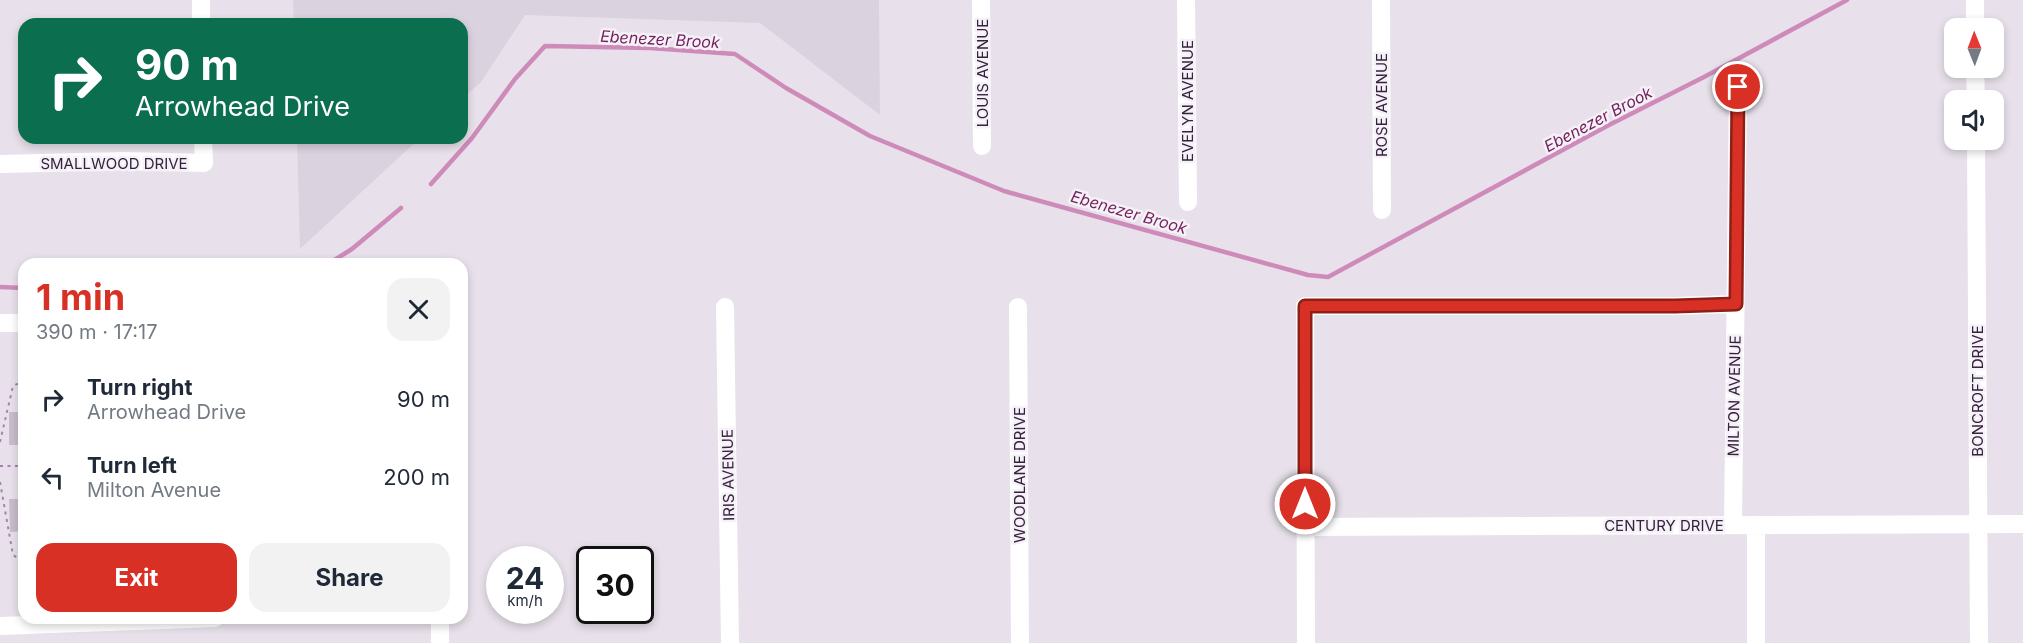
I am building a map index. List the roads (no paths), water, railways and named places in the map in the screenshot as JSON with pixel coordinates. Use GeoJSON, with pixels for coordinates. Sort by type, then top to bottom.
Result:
{"type":"FeatureCollection","features":[{"type":"Feature","properties":{"kind":"street"},"geometry":{"type":"LineString","coordinates":[[201,0],[201,18]]}},
{"type":"Feature","properties":{"kind":"street","name":"LOUIS AVENUE"},"geometry":{"type":"LineString","coordinates":[[981,0],[982,146]]}},
{"type":"Feature","properties":{"kind":"street","name":"EVELYN AVENUE"},"geometry":{"type":"LineString","coordinates":[[1186,0],[1188,202]]}},
{"type":"Feature","properties":{"kind":"street","name":"ROSE AVENUE"},"geometry":{"type":"LineString","coordinates":[[1381,0],[1382,210]]}},
{"type":"Feature","properties":{"kind":"street"},"geometry":{"type":"LineString","coordinates":[[1975,0],[1975,18]]}},
{"type":"Feature","properties":{"kind":"street","name":"MILTON AVENUE"},"geometry":{"type":"LineString","coordinates":[[1733,525],[1738,87]]}},
{"type":"Feature","properties":{"kind":"street","name":"SMALLWOOD DRIVE"},"geometry":{"type":"LineString","coordinates":[[0,164],[125,161],[204,163],[203,144]]}},
{"type":"Feature","properties":{"kind":"street","name":"BONCROFT DRIVE"},"geometry":{"type":"LineString","coordinates":[[1976,150],[1979,643]]}},
{"type":"Feature","properties":{"kind":"street"},"geometry":{"type":"LineString","coordinates":[[1306,643],[1305,306],[1736,304]]}},
{"type":"Feature","properties":{"kind":"street","name":"IRIS AVENUE"},"geometry":{"type":"LineString","coordinates":[[725,307],[730,643]]}},
{"type":"Feature","properties":{"kind":"street","name":"WOODLANE DRIVE"},"geometry":{"type":"LineString","coordinates":[[1018,307],[1020,643]]}},
{"type":"Feature","properties":{"kind":"street"},"geometry":{"type":"LineString","coordinates":[[0,323],[18,324]]}},
{"type":"Feature","properties":{"kind":"street","name":"CENTURY DRIVE"},"geometry":{"type":"LineString","coordinates":[[1305,526],[2023,524]]}},
{"type":"Feature","properties":{"kind":"street"},"geometry":{"type":"LineString","coordinates":[[1756,525],[1756,643]]}},
{"type":"Feature","properties":{"kind":"street"},"geometry":{"type":"LineString","coordinates":[[0,626],[18,624]]}},
{"type":"Feature","properties":{"kind":"street"},"geometry":{"type":"LineString","coordinates":[[440,624],[440,643]]}},
{"type":"Feature","properties":{"kind":"waterway","name":"Ebenezer Brook"},"geometry":{"type":"LineString","coordinates":[[468,142],[515,79],[545,46],[650,48],[735,54],[786,88],[870,136],[1004,191],[1308,275],[1328,277],[1607,126],[1847,0]]}},
{"type":"Feature","properties":{"kind":"waterway","name":"Ebenezer Brook"},"geometry":{"type":"LineString","coordinates":[[431,184],[467,144]]}},
{"type":"Feature","properties":{"kind":"waterway","name":"Ebenezer Brook"},"geometry":{"type":"LineString","coordinates":[[338,258],[352,249],[401,208]]}},
{"type":"Feature","properties":{"kind":"waterway","name":"Ebenezer Brook"},"geometry":{"type":"LineString","coordinates":[[0,287],[18,288]]}}]}
